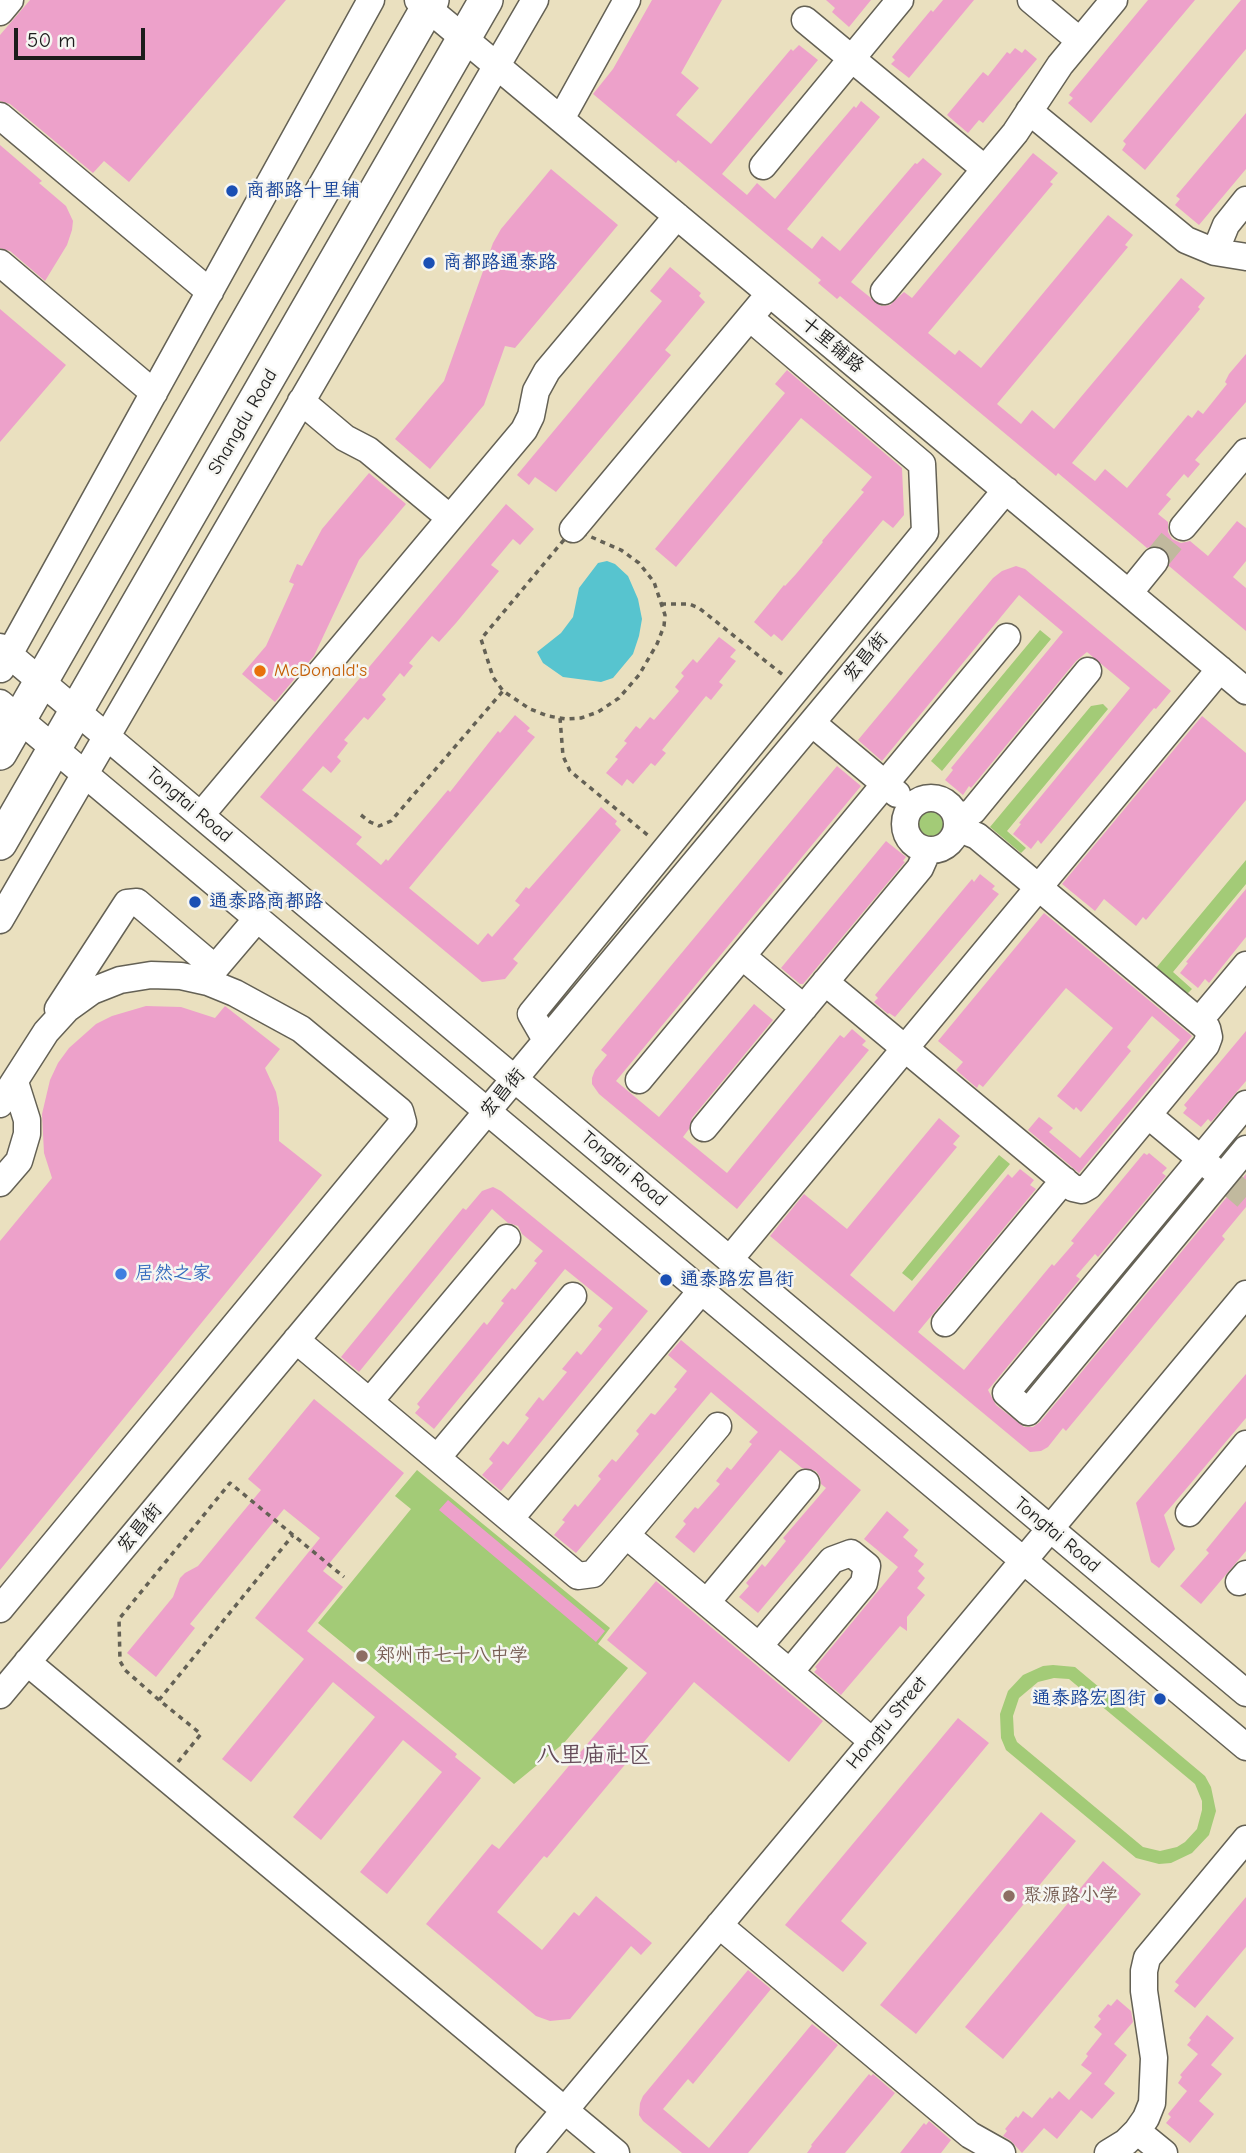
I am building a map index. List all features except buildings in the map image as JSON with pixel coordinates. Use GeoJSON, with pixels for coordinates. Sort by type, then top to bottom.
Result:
{"type":"FeatureCollection","features":[{"type":"Feature","properties":{"kind":"main road","name":"Shangdu Road"},"geometry":{"type":"LineString","coordinates":[[0,843],[486,0]]}},
{"type":"Feature","properties":{"kind":"main road"},"geometry":{"type":"LineString","coordinates":[[0,753],[10,711],[41,681],[425,3]]}},
{"type":"Feature","properties":{"kind":"street"},"geometry":{"type":"LineString","coordinates":[[0,12],[10,0]]}},
{"type":"Feature","properties":{"kind":"street"},"geometry":{"type":"LineString","coordinates":[[3,657],[154,393],[371,0]]}},
{"type":"Feature","properties":{"kind":"street"},"geometry":{"type":"LineString","coordinates":[[0,920],[535,0]]}},
{"type":"Feature","properties":{"kind":"street"},"geometry":{"type":"LineString","coordinates":[[561,119],[626,0]]}},
{"type":"Feature","properties":{"kind":"street"},"geometry":{"type":"LineString","coordinates":[[763,166],[900,0]]}},
{"type":"Feature","properties":{"kind":"street"},"geometry":{"type":"LineString","coordinates":[[1031,0],[1080,41]]}},
{"type":"Feature","properties":{"kind":"street"},"geometry":{"type":"LineString","coordinates":[[884,291],[1015,132],[1060,65],[1114,0]]}},
{"type":"Feature","properties":{"kind":"street","name":"十里铺路"},"geometry":{"type":"LineString","coordinates":[[425,3],[464,39],[1246,691]]}},
{"type":"Feature","properties":{"kind":"street"},"geometry":{"type":"LineString","coordinates":[[805,20],[985,169]]}},
{"type":"Feature","properties":{"kind":"street"},"geometry":{"type":"LineString","coordinates":[[1029,111],[1186,240],[1215,252],[1246,257]]}},
{"type":"Feature","properties":{"kind":"street"},"geometry":{"type":"LineString","coordinates":[[0,116],[209,292]]}},
{"type":"Feature","properties":{"kind":"street"},"geometry":{"type":"LineString","coordinates":[[1215,252],[1226,225],[1246,200]]}},
{"type":"Feature","properties":{"kind":"street"},"geometry":{"type":"LineString","coordinates":[[201,815],[524,430],[531,416],[536,391],[547,371],[677,216]]}},
{"type":"Feature","properties":{"kind":"street"},"geometry":{"type":"LineString","coordinates":[[0,263],[154,393]]}},
{"type":"Feature","properties":{"kind":"street"},"geometry":{"type":"LineString","coordinates":[[573,529],[771,293]]}},
{"type":"Feature","properties":{"kind":"street"},"geometry":{"type":"LineString","coordinates":[[547,1040],[531,1013],[925,532],[922,464],[750,318]]}},
{"type":"Feature","properties":{"kind":"street"},"geometry":{"type":"LineString","coordinates":[[300,401],[345,438],[368,450],[450,519]]}},
{"type":"Feature","properties":{"kind":"street"},"geometry":{"type":"LineString","coordinates":[[1183,527],[1246,452]]}},
{"type":"Feature","properties":{"kind":"street","name":"宏昌街"},"geometry":{"type":"LineString","coordinates":[[0,1695],[1006,490]]}},
{"type":"Feature","properties":{"kind":"street"},"geometry":{"type":"LineString","coordinates":[[1129,593],[1155,561]]}},
{"type":"Feature","properties":{"kind":"street"},"geometry":{"type":"LineString","coordinates":[[639,1080],[1007,637]]}},
{"type":"Feature","properties":{"kind":"street","name":"Tongtai Road"},"geometry":{"type":"LineString","coordinates":[[3,657],[41,681],[107,736],[1246,1693]]}},
{"type":"Feature","properties":{"kind":"street"},"geometry":{"type":"LineString","coordinates":[[730,1259],[1220,669]]}},
{"type":"Feature","properties":{"kind":"street"},"geometry":{"type":"LineString","coordinates":[[825,982],[1073,1188],[1082,1190],[1089,1186],[1206,1045],[1209,1037],[1207,1028],[977,836],[957,824],[951,807],[935,798],[918,801],[906,813],[905,831],[914,844],[928,850],[943,847],[950,842],[957,824],[973,811],[1088,671]]}},
{"type":"Feature","properties":{"kind":"street"},"geometry":{"type":"LineString","coordinates":[[10,711],[1246,1748]]}},
{"type":"Feature","properties":{"kind":"street"},"geometry":{"type":"LineString","coordinates":[[811,723],[911,806]]}},
{"type":"Feature","properties":{"kind":"street"},"geometry":{"type":"LineString","coordinates":[[669,845],[697,860]]}},
{"type":"Feature","properties":{"kind":"street"},"geometry":{"type":"LineString","coordinates":[[704,1128],[920,869],[928,850]]}},
{"type":"Feature","properties":{"kind":"street"},"geometry":{"type":"LineString","coordinates":[[0,1609],[403,1122],[400,1111],[301,1029],[236,993],[210,974],[137,902],[127,903],[58,1008],[58,1019]]}},
{"type":"Feature","properties":{"kind":"street"},"geometry":{"type":"LineString","coordinates":[[0,1104],[46,1032],[67,1009],[92,991],[120,980],[151,975],[210,974],[256,920]]}},
{"type":"Feature","properties":{"kind":"street"},"geometry":{"type":"LineString","coordinates":[[742,956],[804,1007]]}},
{"type":"Feature","properties":{"kind":"street"},"geometry":{"type":"LineString","coordinates":[[1199,1021],[1243,973]]}},
{"type":"Feature","properties":{"kind":"street"},"geometry":{"type":"LineString","coordinates":[[0,1184],[19,1161],[27,1134],[27,1120],[15,1083]]}},
{"type":"Feature","properties":{"kind":"street"},"geometry":{"type":"LineString","coordinates":[[1246,1104],[1006,1393],[1028,1412],[1226,1180],[1246,1149]]}},
{"type":"Feature","properties":{"kind":"street"},"geometry":{"type":"LineString","coordinates":[[1148,1115],[1226,1180]]}},
{"type":"Feature","properties":{"kind":"street"},"geometry":{"type":"LineString","coordinates":[[945,1322],[1064,1180]]}},
{"type":"Feature","properties":{"kind":"street"},"geometry":{"type":"LineString","coordinates":[[370,1401],[507,1238]]}},
{"type":"Feature","properties":{"kind":"street"},"geometry":{"type":"LineString","coordinates":[[510,1519],[702,1290]]}},
{"type":"Feature","properties":{"kind":"street","name":"Hongtu Street"},"geometry":{"type":"LineString","coordinates":[[529,2153],[1246,1294]]}},
{"type":"Feature","properties":{"kind":"street"},"geometry":{"type":"LineString","coordinates":[[438,1458],[573,1296]]}},
{"type":"Feature","properties":{"kind":"street"},"geometry":{"type":"LineString","coordinates":[[296,1340],[578,1576],[593,1574],[718,1426]]}},
{"type":"Feature","properties":{"kind":"street"},"geometry":{"type":"LineString","coordinates":[[1189,1513],[1246,1444]]}},
{"type":"Feature","properties":{"kind":"street"},"geometry":{"type":"LineString","coordinates":[[707,1602],[806,1483]]}},
{"type":"Feature","properties":{"kind":"street"},"geometry":{"type":"LineString","coordinates":[[626,1535],[873,1741]]}},
{"type":"Feature","properties":{"kind":"street"},"geometry":{"type":"LineString","coordinates":[[759,1646],[832,1560],[851,1553],[867,1566],[864,1583],[790,1672]]}},
{"type":"Feature","properties":{"kind":"street"},"geometry":{"type":"LineString","coordinates":[[27,1662],[616,2153]]}},
{"type":"Feature","properties":{"kind":"street"},"geometry":{"type":"LineString","coordinates":[[1108,2153],[1126,2142],[1137,2131],[1152,2103],[1154,2058],[1144,1991],[1147,1958],[1246,1839]]}},
{"type":"Feature","properties":{"kind":"street"},"geometry":{"type":"LineString","coordinates":[[719,1925],[970,2135],[1002,2153]]}},
{"type":"Feature","properties":{"kind":"street"},"geometry":{"type":"LineString","coordinates":[[1137,2131],[1164,2153]]}},
{"type":"Feature","properties":{"kind":"path"},"geometry":{"type":"LineString","coordinates":[[573,529],[621,550],[639,563],[654,582],[661,604],[665,615],[664,626],[639,675],[619,698],[598,712],[581,718],[548,716],[530,709],[503,691],[494,677],[481,639],[573,529]]}},
{"type":"Feature","properties":{"kind":"path"},"geometry":{"type":"LineString","coordinates":[[661,604],[689,604],[699,608],[798,687]]}},
{"type":"Feature","properties":{"kind":"path"},"geometry":{"type":"LineString","coordinates":[[361,815],[379,826],[391,821],[503,691]]}},
{"type":"Feature","properties":{"kind":"path"},"geometry":{"type":"LineString","coordinates":[[560,718],[563,756],[570,771],[669,845]]}},
{"type":"Feature","properties":{"kind":"path"},"geometry":{"type":"LineString","coordinates":[[166,1777],[201,1734],[125,1670],[120,1661],[119,1619],[230,1483],[344,1577]]}},
{"type":"Feature","properties":{"kind":"path"},"geometry":{"type":"LineString","coordinates":[[159,1700],[293,1535]]}},
{"type":"Feature","properties":{"kind":"green space"},"geometry":{"type":"Polygon","coordinates":[[[1040,630],[1051,639],[942,771],[931,761],[1040,630]]]}},
{"type":"Feature","properties":{"kind":"green space"},"geometry":{"type":"Polygon","coordinates":[[[1103,704],[1108,709],[1007,831],[1026,848],[1021,853],[990,827],[1091,706],[1103,704]]]}},
{"type":"Feature","properties":{"kind":"green space"},"geometry":{"type":"Polygon","coordinates":[[[931,809],[942,813],[946,824],[942,835],[931,839],[920,835],[916,824],[920,813],[931,809]]]}},
{"type":"Feature","properties":{"kind":"green space"},"geometry":{"type":"Polygon","coordinates":[[[1246,860],[1246,884],[1173,972],[1192,989],[1187,994],[1156,968],[1246,860]]]}},
{"type":"Feature","properties":{"kind":"green space"},"geometry":{"type":"Polygon","coordinates":[[[999,1155],[1010,1164],[912,1281],[902,1273],[999,1155]]]}},
{"type":"Feature","properties":{"kind":"green space"},"geometry":{"type":"Polygon","coordinates":[[[417,1470],[610,1628],[598,1644],[628,1668],[564,1743],[514,1784],[318,1623],[411,1509],[395,1496],[417,1470]]]}},
{"type":"Feature","properties":{"kind":"green space"},"geometry":{"type":"Polygon","coordinates":[[[1043,1666],[1075,1667],[1205,1776],[1211,1787],[1216,1811],[1209,1835],[1192,1853],[1171,1863],[1159,1864],[1136,1858],[1006,1750],[1001,1738],[1000,1714],[1008,1691],[1023,1675],[1043,1666]],[[1054,1678],[1038,1682],[1019,1698],[1013,1716],[1017,1742],[1143,1847],[1160,1851],[1185,1842],[1197,1829],[1202,1810],[1202,1801],[1195,1784],[1069,1679],[1054,1678]]]}},
{"type":"Feature","properties":{"kind":"water"},"geometry":{"type":"Polygon","coordinates":[[[607,561],[615,564],[628,576],[638,599],[642,619],[633,654],[613,678],[601,682],[563,677],[543,663],[537,652],[561,633],[573,617],[579,588],[598,563],[607,561]]]}},
{"type":"Feature","properties":{"kind":"tunnel"},"geometry":{"type":"LineString","coordinates":[[1155,561],[1183,527]]}},
{"type":"Feature","properties":{"kind":"tunnel"},"geometry":{"type":"LineString","coordinates":[[1230,1183],[1246,1197]]}},
{"type":"Feature","properties":{"kind":"place","name":"商都路十里铺"},"geometry":{"type":"Point","coordinates":[232,191]}},
{"type":"Feature","properties":{"kind":"place","name":"商都路通泰路"},"geometry":{"type":"Point","coordinates":[429,263]}},
{"type":"Feature","properties":{"kind":"place","name":"McDonald's"},"geometry":{"type":"Point","coordinates":[260,671]}},
{"type":"Feature","properties":{"kind":"place","name":"通泰路商都路"},"geometry":{"type":"Point","coordinates":[195,902]}},
{"type":"Feature","properties":{"kind":"place","name":"居然之家"},"geometry":{"type":"Point","coordinates":[121,1274]}},
{"type":"Feature","properties":{"kind":"place","name":"通泰路宏昌街"},"geometry":{"type":"Point","coordinates":[666,1280]}},
{"type":"Feature","properties":{"kind":"place","name":"郑州市七十八中学"},"geometry":{"type":"Point","coordinates":[362,1656]}},
{"type":"Feature","properties":{"kind":"place","name":"通泰路宏图街"},"geometry":{"type":"Point","coordinates":[1160,1699]}},
{"type":"Feature","properties":{"kind":"place","name":"聚源路小学"},"geometry":{"type":"Point","coordinates":[1009,1896]}},
{"type":"Feature","properties":{"kind":"district","name":"八里庙社区"},"geometry":{"type":"Point","coordinates":[594,1755]}}]}
